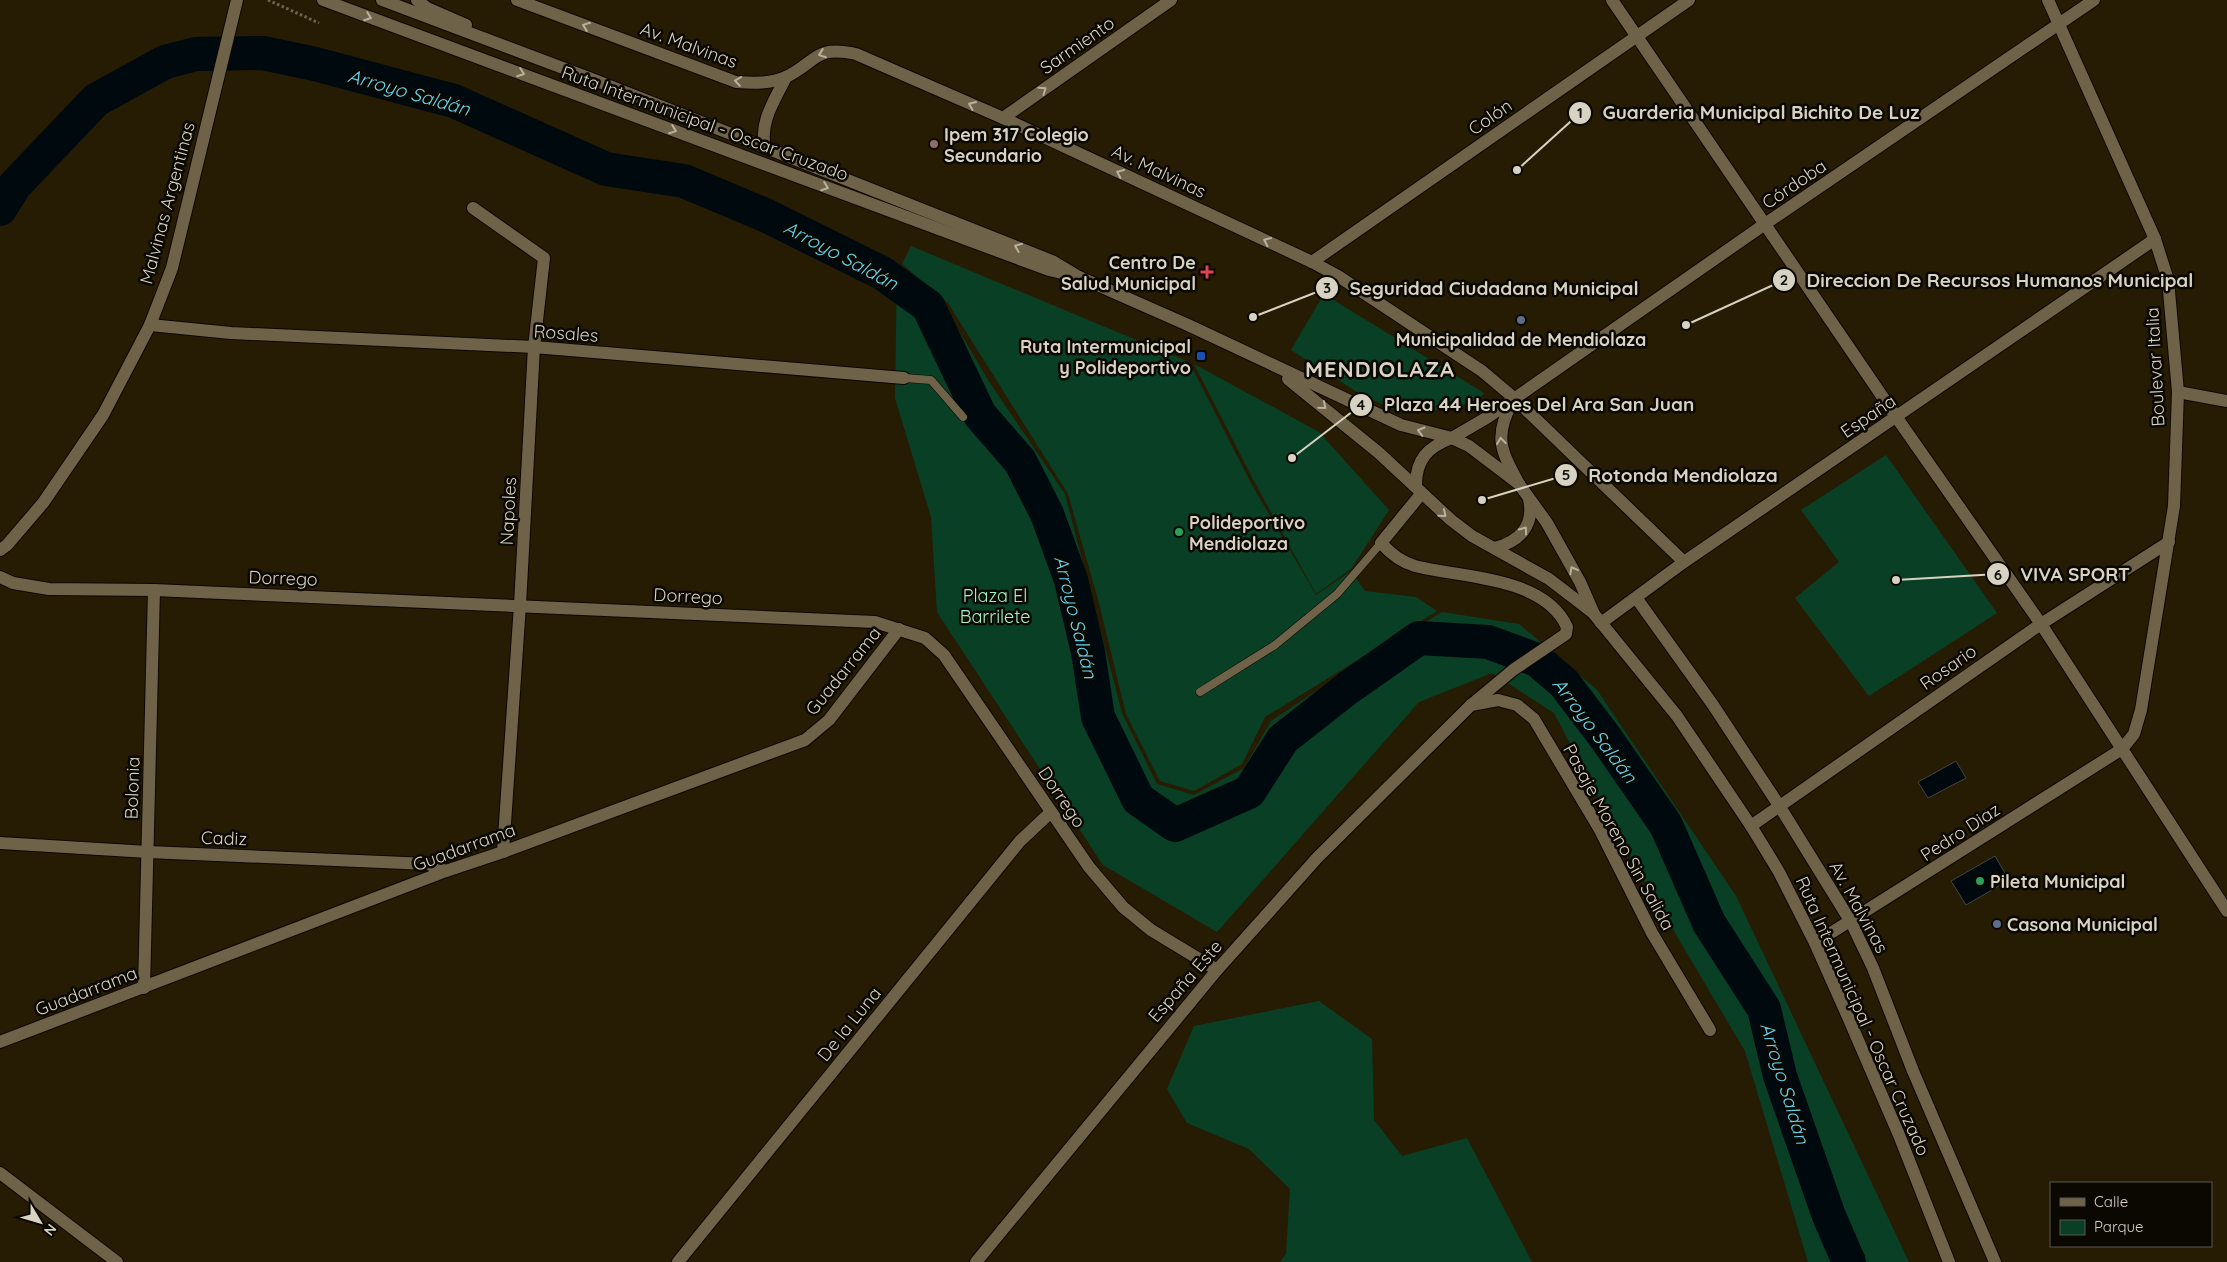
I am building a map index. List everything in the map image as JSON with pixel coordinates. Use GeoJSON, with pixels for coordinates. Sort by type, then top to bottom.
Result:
{"type":"FeatureCollection","features":[{"type":"Feature","properties":{"kind":"street","name":"Ruta Intermunicipal - Oscar Cruzado"},"geometry":{"type":"LineString","coordinates":[[323,0],[1040,267],[1077,276]]}},
{"type":"Feature","properties":{"kind":"street","name":"Ruta Intermunicipal - Oscar Cruzado"},"geometry":{"type":"LineString","coordinates":[[382,0],[592,79],[1052,261],[1077,276],[1188,325],[1401,426],[1452,438],[1469,446],[1485,456],[1519,484],[1529,496],[1563,551],[1597,618]]}},
{"type":"Feature","properties":{"kind":"street"},"geometry":{"type":"LineString","coordinates":[[418,0],[421,4],[447,18],[557,60],[592,79]]}},
{"type":"Feature","properties":{"kind":"street","name":"Av. Malvinas"},"geometry":{"type":"LineString","coordinates":[[516,0],[541,4],[736,82],[762,83],[786,77],[820,53],[838,50],[856,54],[1003,118],[1312,262],[1474,366],[1514,398],[1684,562]]}},
{"type":"Feature","properties":{"kind":"street","name":"Sarmiento"},"geometry":{"type":"LineString","coordinates":[[1003,118],[1171,0]]}},
{"type":"Feature","properties":{"kind":"street"},"geometry":{"type":"LineString","coordinates":[[1612,0],[1897,418],[2041,624],[2227,912]]}},
{"type":"Feature","properties":{"kind":"street","name":"Colón"},"geometry":{"type":"LineString","coordinates":[[1312,262],[1689,0]]}},
{"type":"Feature","properties":{"kind":"street","name":"Boulevar Italia"},"geometry":{"type":"LineString","coordinates":[[2048,0],[2155,239],[2168,280],[2178,392],[2174,506],[2141,710],[2134,734],[2122,749]]}},
{"type":"Feature","properties":{"kind":"street","name":"Córdoba"},"geometry":{"type":"LineString","coordinates":[[1452,438],[1488,417],[2094,0]]}},
{"type":"Feature","properties":{"kind":"street","name":"Malvinas Argentinas"},"geometry":{"type":"LineString","coordinates":[[0,550],[43,503],[103,415],[150,324],[172,268],[236,6]]}},
{"type":"Feature","properties":{"kind":"street"},"geometry":{"type":"LineString","coordinates":[[765,148],[762,134],[766,117],[786,77]]}},
{"type":"Feature","properties":{"kind":"street","name":"Napoles"},"geometry":{"type":"LineString","coordinates":[[473,208],[544,258],[534,347],[520,605],[503,852]]}},
{"type":"Feature","properties":{"kind":"street","name":"España"},"geometry":{"type":"LineString","coordinates":[[1597,618],[1637,599],[1684,562],[1897,418],[2155,239]]}},
{"type":"Feature","properties":{"kind":"street","name":"Rosales"},"geometry":{"type":"LineString","coordinates":[[150,324],[231,333],[534,347],[904,378]]}},
{"type":"Feature","properties":{"kind":"street","name":"Ruta Intermunicipal - Oscar Cruzado"},"geometry":{"type":"LineString","coordinates":[[1271,365],[1343,422],[1472,536],[1549,579],[1597,618],[1677,716],[1752,826],[1779,872],[1815,943],[1899,1135],[1950,1262]]}},
{"type":"Feature","properties":{"kind":"street"},"geometry":{"type":"LineString","coordinates":[[2178,392],[2227,402]]}},
{"type":"Feature","properties":{"kind":"street"},"geometry":{"type":"LineString","coordinates":[[1514,398],[1504,416],[1500,444],[1519,484]]}},
{"type":"Feature","properties":{"kind":"street"},"geometry":{"type":"LineString","coordinates":[[1380,543],[1418,489],[1416,473],[1423,455],[1432,447],[1452,438]]}},
{"type":"Feature","properties":{"kind":"street"},"geometry":{"type":"LineString","coordinates":[[1494,548],[1515,540],[1524,532],[1530,521],[1532,510],[1529,496]]}},
{"type":"Feature","properties":{"kind":"street","name":"Rosario"},"geometry":{"type":"LineString","coordinates":[[1752,826],[2041,624],[2168,542]]}},
{"type":"Feature","properties":{"kind":"street","name":"España Este"},"geometry":{"type":"LineString","coordinates":[[976,1262],[1217,970],[1317,858],[1471,705],[1513,670],[1566,634],[1567,627],[1557,612],[1540,599],[1502,582],[1476,575],[1414,566],[1393,556],[1380,543]]}},
{"type":"Feature","properties":{"kind":"street","name":"Dorrego"},"geometry":{"type":"LineString","coordinates":[[0,577],[14,583],[49,589],[154,590],[520,605],[875,622],[899,629],[925,638],[944,655],[1089,867],[1122,907],[1151,930],[1217,970]]}},
{"type":"Feature","properties":{"kind":"street","name":"Bolonia"},"geometry":{"type":"LineString","coordinates":[[144,988],[154,590]]}},
{"type":"Feature","properties":{"kind":"street","name":"Av. Malvinas"},"geometry":{"type":"LineString","coordinates":[[1637,599],[1713,705],[1780,807],[1851,922],[1995,1262]]}},
{"type":"Feature","properties":{"kind":"street","name":"Guadarrama"},"geometry":{"type":"LineString","coordinates":[[0,1042],[446,871],[503,852],[806,740],[830,720],[899,629]]}},
{"type":"Feature","properties":{"kind":"street","name":"Pasaje Moreno Sin Salida"},"geometry":{"type":"LineString","coordinates":[[1471,705],[1498,700],[1517,705],[1534,719],[1600,830],[1652,933],[1710,1030]]}},
{"type":"Feature","properties":{"kind":"street","name":"Pedro Diaz"},"geometry":{"type":"LineString","coordinates":[[1815,943],[2122,749]]}},
{"type":"Feature","properties":{"kind":"street","name":"De la Luna"},"geometry":{"type":"LineString","coordinates":[[678,1262],[1020,841],[1051,812]]}},
{"type":"Feature","properties":{"kind":"street","name":"Cadiz"},"geometry":{"type":"LineString","coordinates":[[0,843],[148,852],[428,864],[446,871]]}},
{"type":"Feature","properties":{"kind":"street"},"geometry":{"type":"LineString","coordinates":[[0,1173],[118,1262]]}},
{"type":"Feature","properties":{"kind":"lane","name":"Rosales"},"geometry":{"type":"LineString","coordinates":[[904,378],[931,380],[963,417]]}},
{"type":"Feature","properties":{"kind":"lane"},"geometry":{"type":"LineString","coordinates":[[1200,692],[1275,645],[1336,594],[1380,543]]}},
{"type":"Feature","properties":{"kind":"path"},"geometry":{"type":"LineString","coordinates":[[268,0],[319,23]]}},
{"type":"Feature","properties":{"kind":"green space","name":"Polideportivo Mendiolaza"},"geometry":{"type":"Polygon","coordinates":[[[911,246],[1189,362],[1252,485],[1316,595],[1351,571],[1365,591],[1416,597],[1437,611],[1265,717],[1242,764],[1194,791],[1160,781],[1126,714],[1099,603],[1068,494],[948,303],[902,264],[911,246]]]}},
{"type":"Feature","properties":{"kind":"green space","name":"Plaza El Barrilete"},"geometry":{"type":"Polygon","coordinates":[[[897,266],[945,307],[988,380],[1065,494],[1122,713],[1157,784],[1194,795],[1244,768],[1271,721],[1361,661],[1442,612],[1519,624],[1597,690],[1736,896],[1909,1262],[1808,1262],[1745,1051],[1633,862],[1554,713],[1492,673],[1419,702],[1217,932],[1103,865],[937,612],[931,517],[895,398],[897,266]]]}},
{"type":"Feature","properties":{"kind":"green space"},"geometry":{"type":"Polygon","coordinates":[[[1324,294],[1484,393],[1477,402],[1426,412],[1401,413],[1357,392],[1291,350],[1324,294]]]}},
{"type":"Feature","properties":{"kind":"green space"},"geometry":{"type":"Polygon","coordinates":[[[1194,364],[1319,432],[1389,510],[1351,569],[1316,594],[1255,483],[1194,364]]]}},
{"type":"Feature","properties":{"kind":"green space"},"geometry":{"type":"Polygon","coordinates":[[[1886,455],[1997,613],[1869,696],[1795,598],[1839,562],[1801,510],[1886,455]]]}},
{"type":"Feature","properties":{"kind":"green space"},"geometry":{"type":"Polygon","coordinates":[[[1319,1001],[1372,1039],[1374,1120],[1402,1156],[1467,1138],[1532,1262],[1280,1262],[1286,1254],[1290,1189],[1249,1149],[1187,1123],[1167,1089],[1194,1026],[1319,1001]]]}},
{"type":"Feature","properties":{"kind":"shaded area"},"geometry":{"type":"Polygon","coordinates":[[[1956,761],[1966,778],[1928,798],[1918,782],[1956,761]]]}},
{"type":"Feature","properties":{"kind":"shaded area","name":"Pileta Municipal"},"geometry":{"type":"Polygon","coordinates":[[[1995,856],[2009,880],[1966,905],[1951,881],[1995,856]]]}},
{"type":"Feature","properties":{"kind":"waterway","name":"Arroyo Saldán"},"geometry":{"type":"LineString","coordinates":[[0,209],[15,185],[96,100],[165,62],[196,54],[263,53],[315,64],[454,101],[606,169],[684,181],[765,215],[882,273],[928,306],[980,415],[1020,461],[1047,514],[1071,580],[1088,652],[1098,717],[1138,799],[1175,825],[1249,792],[1283,739],[1348,688],[1419,638],[1488,642],[1537,660],[1564,683],[1605,737],[1666,825],[1709,923],[1764,1009],[1780,1076],[1829,1216],[1849,1262]]}},
{"type":"Feature","properties":{"kind":"place","name":"Ipem 317 Colegio Secundario"},"geometry":{"type":"Point","coordinates":[934,144]}},
{"type":"Feature","properties":{"kind":"place","name":"Guarderia Municipal Bichito De Luz"},"geometry":{"type":"Point","coordinates":[1517,170]}},
{"type":"Feature","properties":{"kind":"place","name":"Centro De Salud Municipal"},"geometry":{"type":"Point","coordinates":[1207,272]}},
{"type":"Feature","properties":{"kind":"place","name":"Seguridad Ciudadana Municipal"},"geometry":{"type":"Point","coordinates":[1253,317]}},
{"type":"Feature","properties":{"kind":"place","name":"Municipalidad de Mendiolaza"},"geometry":{"type":"Point","coordinates":[1521,320]}},
{"type":"Feature","properties":{"kind":"place","name":"Direccion De Recursos Humanos Municipal"},"geometry":{"type":"Point","coordinates":[1686,325]}},
{"type":"Feature","properties":{"kind":"place","name":"Ruta Intermunicipal y Polideportivo"},"geometry":{"type":"Point","coordinates":[1201,356]}},
{"type":"Feature","properties":{"kind":"place","name":"Plaza 44 Heroes Del Ara San Juan"},"geometry":{"type":"Point","coordinates":[1292,458]}},
{"type":"Feature","properties":{"kind":"place","name":"Rotonda Mendiolaza"},"geometry":{"type":"Point","coordinates":[1482,500]}},
{"type":"Feature","properties":{"kind":"place","name":"Polideportivo Mendiolaza"},"geometry":{"type":"Point","coordinates":[1179,532]}},
{"type":"Feature","properties":{"kind":"place","name":"VIVA SPORT"},"geometry":{"type":"Point","coordinates":[1896,580]}},
{"type":"Feature","properties":{"kind":"place","name":"Pileta Municipal"},"geometry":{"type":"Point","coordinates":[1980,881]}},
{"type":"Feature","properties":{"kind":"place","name":"Casona Municipal"},"geometry":{"type":"Point","coordinates":[1997,924]}},
{"type":"Feature","properties":{"kind":"district","name":"MENDIOLAZA"},"geometry":{"type":"Point","coordinates":[1380,369]}}]}
